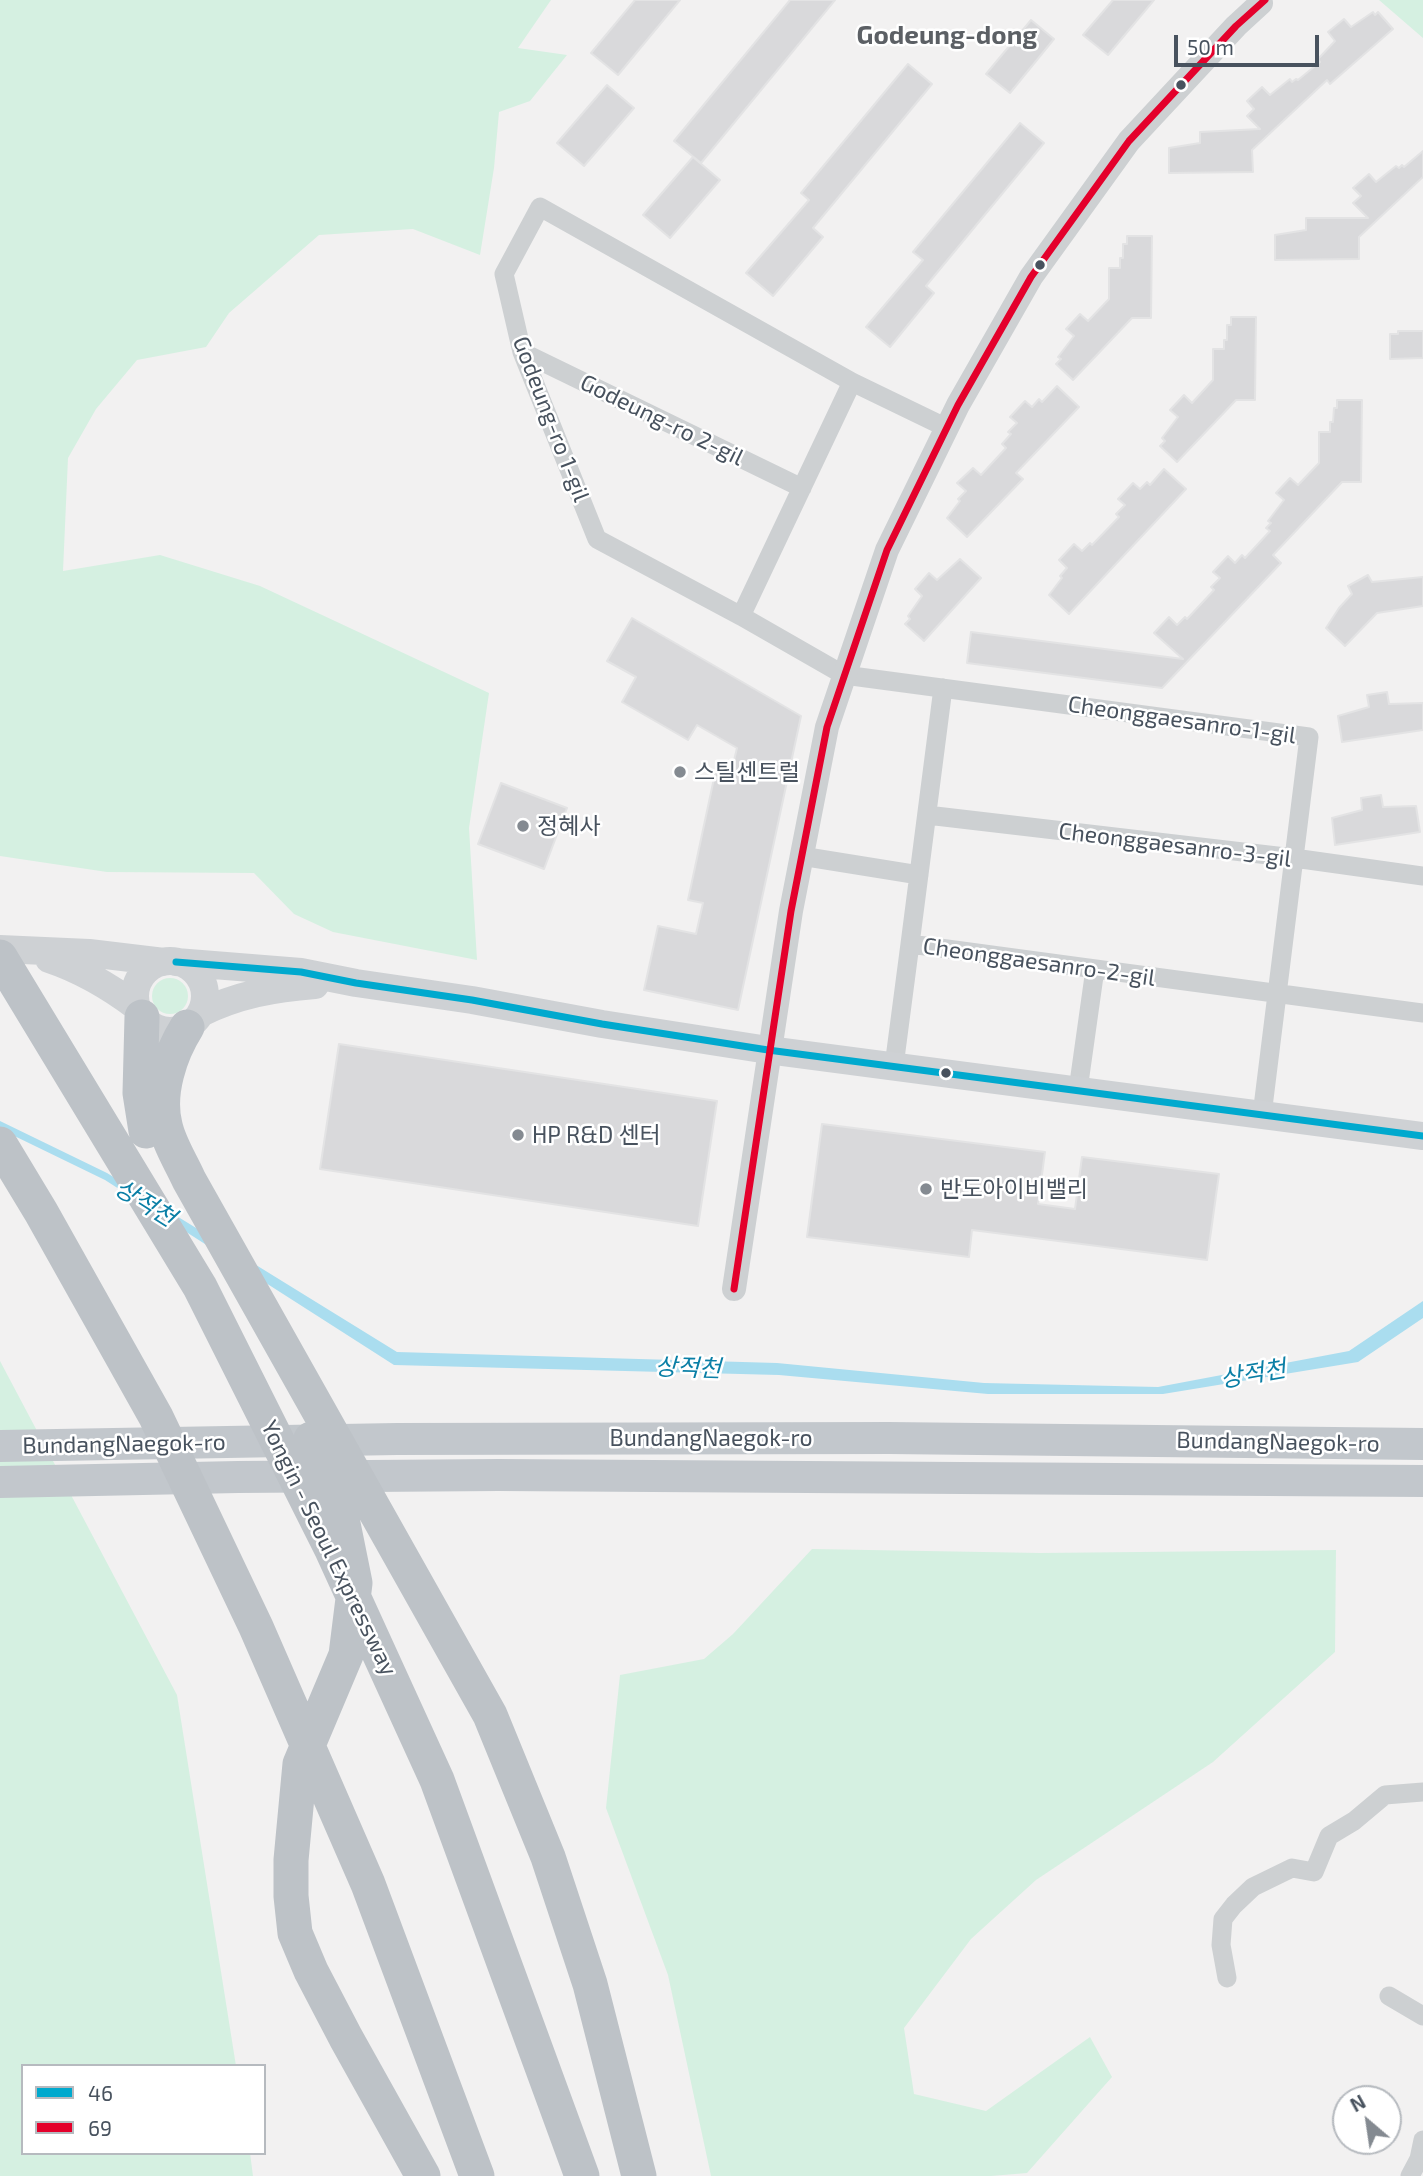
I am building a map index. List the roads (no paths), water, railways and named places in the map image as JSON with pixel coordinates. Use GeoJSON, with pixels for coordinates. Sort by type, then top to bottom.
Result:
{"type":"FeatureCollection","features":[{"type":"Feature","properties":{"kind":"highway","name":"Yongin - Seoul Expressway"},"geometry":{"type":"LineString","coordinates":[[4,952],[201,1287],[332,1550],[437,1780],[582,2176]]}},
{"type":"Feature","properties":{"kind":"highway"},"geometry":{"type":"LineString","coordinates":[[139,1012],[140,1093],[148,1143],[180,1185],[490,1715],[548,1857],[590,1984],[639,2176]]}},
{"type":"Feature","properties":{"kind":"highway"},"geometry":{"type":"LineString","coordinates":[[194,1020],[172,1057],[162,1102],[165,1126],[180,1185],[301,1418],[337,1494],[355,1583],[346,1655],[300,1763],[291,1860],[290,1896],[295,1933],[311,1971],[346,2038],[423,2176]]}},
{"type":"Feature","properties":{"kind":"highway"},"geometry":{"type":"LineString","coordinates":[[0,1144],[156,1417],[256,1627],[368,1884],[477,2176]]}},
{"type":"Feature","properties":{"kind":"highway","name":"BundangNaegok-ro"},"geometry":{"type":"LineString","coordinates":[[0,1446],[397,1439],[890,1437],[1423,1444]]}},
{"type":"Feature","properties":{"kind":"highway","name":"BundangNaegok-ro"},"geometry":{"type":"LineString","coordinates":[[0,1482],[485,1475],[1423,1481]]}},
{"type":"Feature","properties":{"kind":"main road"},"geometry":{"type":"LineString","coordinates":[[4,952],[41,956],[86,974],[106,985],[139,1012],[148,1023],[163,1031],[171,1031],[222,1003],[254,993],[312,985],[356,983]]}},
{"type":"Feature","properties":{"kind":"main road"},"geometry":{"type":"LineString","coordinates":[[4,952],[89,953],[300,972],[602,1024],[768,1049],[1423,1136]]}},
{"type":"Feature","properties":{"kind":"main road"},"geometry":{"type":"LineString","coordinates":[[139,1012],[135,995],[137,983],[153,966],[170,962],[187,965],[202,981],[205,1003],[194,1020]]}},
{"type":"Feature","properties":{"kind":"street"},"geometry":{"type":"LineString","coordinates":[[734,1289],[768,1049],[801,856],[827,727],[887,550],[947,428],[1031,277],[1129,141],[1236,26],[1261,3]]}},
{"type":"Feature","properties":{"kind":"street","name":"Godeung-ro 1-gil"},"geometry":{"type":"LineString","coordinates":[[844,675],[597,539],[522,352],[504,274],[540,207],[852,382],[947,428]]}},
{"type":"Feature","properties":{"kind":"street","name":"Godeung-ro 2-gil"},"geometry":{"type":"LineString","coordinates":[[522,352],[802,488]]}},
{"type":"Feature","properties":{"kind":"street"},"geometry":{"type":"LineString","coordinates":[[741,616],[852,382]]}},
{"type":"Feature","properties":{"kind":"street","name":"Cheonggaesanro-1-gil"},"geometry":{"type":"LineString","coordinates":[[844,675],[1309,737],[1262,1115]]}},
{"type":"Feature","properties":{"kind":"street","name":"Cheonggaesanro-2-gil"},"geometry":{"type":"LineString","coordinates":[[943,688],[910,944],[1423,1013]]}},
{"type":"Feature","properties":{"kind":"street","name":"Cheonggaesanro-3-gil"},"geometry":{"type":"LineString","coordinates":[[927,815],[1423,876]]}},
{"type":"Feature","properties":{"kind":"street"},"geometry":{"type":"LineString","coordinates":[[801,856],[919,875]]}},
{"type":"Feature","properties":{"kind":"street"},"geometry":{"type":"LineString","coordinates":[[894,1066],[910,944]]}},
{"type":"Feature","properties":{"kind":"street"},"geometry":{"type":"LineString","coordinates":[[1078,1090],[1095,969]]}},
{"type":"Feature","properties":{"kind":"street"},"geometry":{"type":"LineString","coordinates":[[1227,1978],[1220,1945],[1223,1919],[1253,1887],[1292,1868],[1314,1872],[1329,1836],[1354,1821],[1385,1795],[1423,1792]]}},
{"type":"Feature","properties":{"kind":"street"},"geometry":{"type":"LineString","coordinates":[[1389,1996],[1423,2016]]}},
{"type":"Feature","properties":{"kind":"street"},"geometry":{"type":"LineString","coordinates":[[1410,2176],[1419,2159],[1423,2140]]}},
{"type":"Feature","properties":{"kind":"water","name":"상적천"},"geometry":{"type":"Polygon","coordinates":[[[0,1121],[107,1173],[397,1352],[777,1363],[984,1383],[1158,1387],[1349,1351],[1423,1301],[1423,1318],[1358,1362],[1163,1394],[988,1394],[779,1375],[394,1365],[105,1180],[0,1129],[0,1121]]]}},
{"type":"Feature","properties":{"kind":"place","name":"스틸센트럴"},"geometry":{"type":"Point","coordinates":[680,772]}},
{"type":"Feature","properties":{"kind":"place","name":"정혜사"},"geometry":{"type":"Point","coordinates":[523,826]}},
{"type":"Feature","properties":{"kind":"place","name":"HP R&D 센터"},"geometry":{"type":"Point","coordinates":[518,1135]}},
{"type":"Feature","properties":{"kind":"place","name":"반도아이비밸리"},"geometry":{"type":"Point","coordinates":[926,1189]}},
{"type":"Feature","properties":{"kind":"district","name":"Godeung-dong"},"geometry":{"type":"Point","coordinates":[947,35]}}]}
